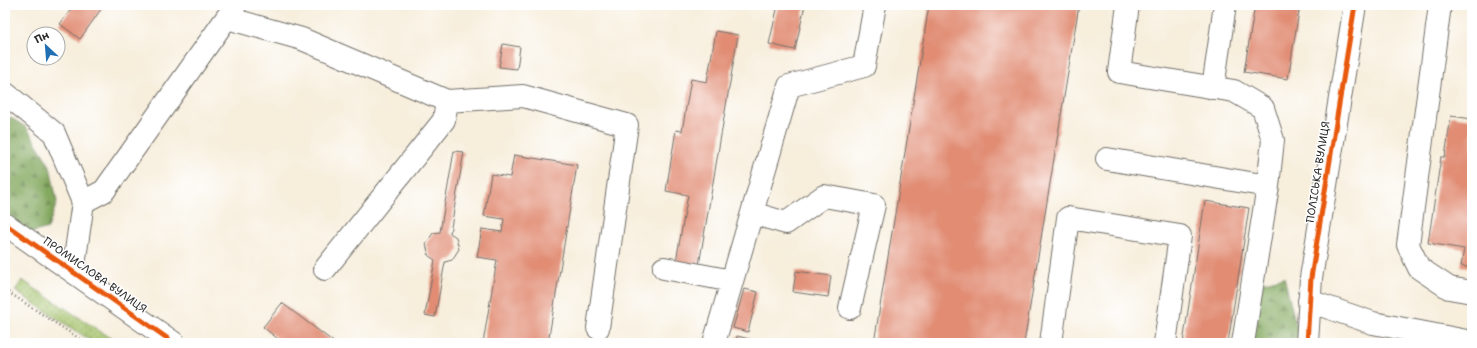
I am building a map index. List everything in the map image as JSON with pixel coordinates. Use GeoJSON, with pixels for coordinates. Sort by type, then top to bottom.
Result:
{"type":"FeatureCollection","features":[{"type":"Feature","properties":{"kind":"street"},"geometry":{"type":"LineString","coordinates":[[714,343],[789,86],[864,66],[875,5]]}},
{"type":"Feature","properties":{"kind":"street"},"geometry":{"type":"LineString","coordinates":[[1128,5],[1119,72],[1234,91],[1263,108],[1273,140],[1268,186],[1243,343]]}},
{"type":"Feature","properties":{"kind":"street"},"geometry":{"type":"LineString","coordinates":[[1213,88],[1225,5]]}},
{"type":"Feature","properties":{"kind":"street","name":"ПОЛІСЬКА ВУЛИЦЯ"},"geometry":{"type":"LineString","coordinates":[[1307,343],[1311,278],[1354,5]]}},
{"type":"Feature","properties":{"kind":"street"},"geometry":{"type":"LineString","coordinates":[[1440,5],[1408,246],[1419,268],[1449,288],[1472,292]]}},
{"type":"Feature","properties":{"kind":"street"},"geometry":{"type":"LineString","coordinates":[[83,202],[104,191],[232,12],[302,39],[447,101],[523,96],[628,125],[598,328]]}},
{"type":"Feature","properties":{"kind":"street"},"geometry":{"type":"LineString","coordinates":[[5,93],[54,133],[83,202],[73,272]]}},
{"type":"Feature","properties":{"kind":"street"},"geometry":{"type":"LineString","coordinates":[[325,270],[444,120],[447,101]]}},
{"type":"Feature","properties":{"kind":"street"},"geometry":{"type":"LineString","coordinates":[[1107,159],[1268,186]]}},
{"type":"Feature","properties":{"kind":"street"},"geometry":{"type":"LineString","coordinates":[[752,213],[786,223],[824,196],[874,205],[850,308]]}},
{"type":"Feature","properties":{"kind":"street"},"geometry":{"type":"LineString","coordinates":[[1051,343],[1068,218],[1180,236],[1165,343]]}},
{"type":"Feature","properties":{"kind":"street","name":"ПРОМИСЛОВА ВУЛИЦЯ"},"geometry":{"type":"LineString","coordinates":[[5,224],[174,343]]}},
{"type":"Feature","properties":{"kind":"street"},"geometry":{"type":"LineString","coordinates":[[664,268],[732,281]]}},
{"type":"Feature","properties":{"kind":"street"},"geometry":{"type":"LineString","coordinates":[[1309,301],[1373,323],[1472,342]]}},
{"type":"Feature","properties":{"kind":"path"},"geometry":{"type":"LineString","coordinates":[[5,290],[86,343]]}},
{"type":"Feature","properties":{"kind":"green space"},"geometry":{"type":"Polygon","coordinates":[[[5,114],[27,128],[50,166],[57,202],[48,228],[17,237],[5,227],[5,114]]]}},
{"type":"Feature","properties":{"kind":"green space"},"geometry":{"type":"Polygon","coordinates":[[[1284,277],[1299,337],[1297,343],[1246,343],[1254,285],[1284,277]]]}},
{"type":"Feature","properties":{"kind":"green space"},"geometry":{"type":"Polygon","coordinates":[[[22,280],[118,343],[94,343],[15,291],[22,280]]]}},
{"type":"Feature","properties":{"kind":"building"},"geometry":{"type":"Polygon","coordinates":[[[74,5],[104,5],[80,39],[66,28],[66,26],[60,24],[74,5]]]}},
{"type":"Feature","properties":{"kind":"building"},"geometry":{"type":"Polygon","coordinates":[[[778,5],[805,5],[795,50],[769,44],[778,5]]]}},
{"type":"Feature","properties":{"kind":"building"},"geometry":{"type":"Polygon","coordinates":[[[929,5],[1079,5],[1024,343],[874,343],[929,5]]]}},
{"type":"Feature","properties":{"kind":"building"},"geometry":{"type":"Polygon","coordinates":[[[1255,5],[1300,5],[1288,79],[1244,72],[1255,5]]]}},
{"type":"Feature","properties":{"kind":"building"},"geometry":{"type":"Polygon","coordinates":[[[716,31],[738,35],[699,265],[676,261],[688,195],[666,191],[676,130],[682,131],[691,79],[707,82],[716,31]]]}},
{"type":"Feature","properties":{"kind":"building"},"geometry":{"type":"Polygon","coordinates":[[[503,44],[520,47],[517,69],[499,67],[503,44]]]}},
{"type":"Feature","properties":{"kind":"building"},"geometry":{"type":"Polygon","coordinates":[[[1451,116],[1472,119],[1472,268],[1461,266],[1464,249],[1428,243],[1441,157],[1445,157],[1451,116]]]}},
{"type":"Feature","properties":{"kind":"building"},"geometry":{"type":"Polygon","coordinates":[[[454,151],[464,152],[450,233],[456,237],[459,249],[452,260],[445,262],[435,317],[425,315],[435,260],[429,256],[426,244],[433,233],[440,232],[454,151]]]}},
{"type":"Feature","properties":{"kind":"building"},"geometry":{"type":"Polygon","coordinates":[[[514,155],[577,165],[548,343],[483,343],[497,260],[477,257],[482,229],[502,232],[504,219],[484,216],[491,174],[510,177],[514,155]]]}},
{"type":"Feature","properties":{"kind":"building"},"geometry":{"type":"Polygon","coordinates":[[[1205,201],[1249,208],[1228,343],[1183,343],[1205,201]]]}},
{"type":"Feature","properties":{"kind":"building"},"geometry":{"type":"Polygon","coordinates":[[[796,271],[831,276],[828,297],[793,292],[796,271]]]}},
{"type":"Feature","properties":{"kind":"building"},"geometry":{"type":"Polygon","coordinates":[[[744,289],[758,292],[748,332],[733,328],[744,289]]]}},
{"type":"Feature","properties":{"kind":"building"},"geometry":{"type":"Polygon","coordinates":[[[282,303],[335,343],[283,343],[263,327],[282,303]]]}},
{"type":"Feature","properties":{"kind":"building"},"geometry":{"type":"Polygon","coordinates":[[[737,336],[762,342],[762,343],[735,343],[737,336]]]}},
{"type":"Feature","properties":{"kind":"cycle path"},"geometry":{"type":"LineString","coordinates":[[1307,343],[1311,278],[1355,5]]}},
{"type":"Feature","properties":{"kind":"cycle path"},"geometry":{"type":"LineString","coordinates":[[5,224],[174,343]]}}]}
